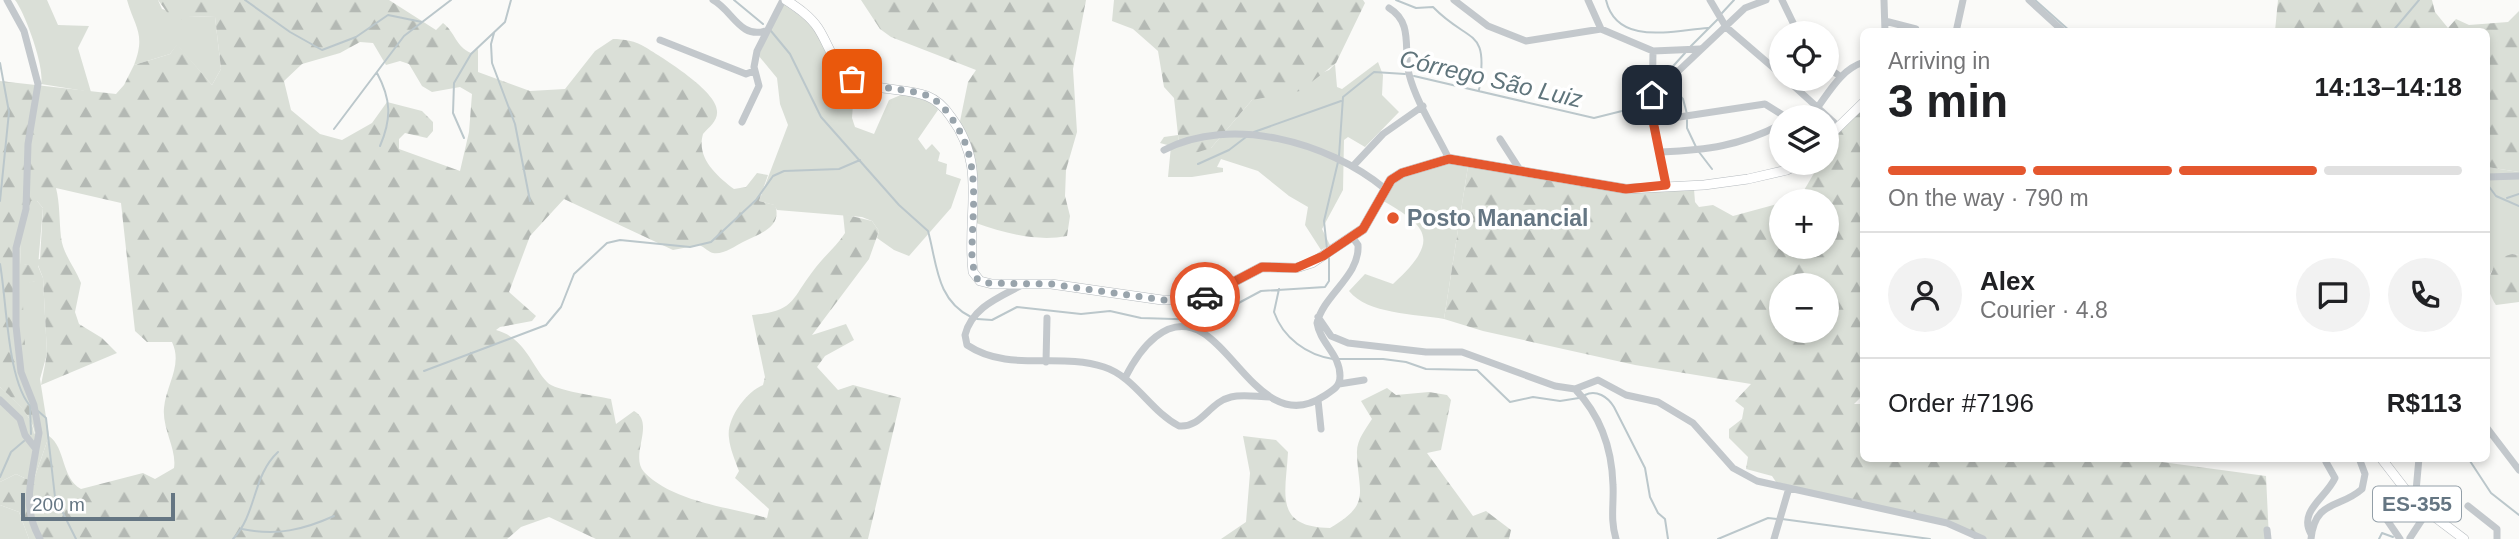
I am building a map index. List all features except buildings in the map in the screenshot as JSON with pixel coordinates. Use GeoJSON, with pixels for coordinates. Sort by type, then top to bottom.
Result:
{"type":"FeatureCollection","features":[{"type":"Feature","properties":{"kind":"main road"},"geometry":{"type":"LineString","coordinates":[[784,0],[808,16],[842,70],[852,79],[926,95],[947,112],[968,145],[973,165],[973,272],[985,283],[1051,284],[1163,300],[1205,297],[1262,267],[1296,268],[1323,256],[1353,238],[1372,216],[1384,188],[1402,173],[1449,159],[1626,189],[1666,185],[1688,187],[1769,174]]}},
{"type":"Feature","properties":{"kind":"main road"},"geometry":{"type":"LineString","coordinates":[[1839,125],[1860,106]]}},
{"type":"Feature","properties":{"kind":"main road","name":"ES-355"},"geometry":{"type":"LineString","coordinates":[[2384,462],[2415,502],[2464,539]]}},
{"type":"Feature","properties":{"kind":"street"},"geometry":{"type":"LineString","coordinates":[[7,0],[21,25],[38,84],[28,144],[26,209],[16,248],[16,326],[21,377],[34,409],[39,433],[27,492],[32,526],[40,539]]}},
{"type":"Feature","properties":{"kind":"street"},"geometry":{"type":"LineString","coordinates":[[713,0],[743,29],[757,33],[765,31]]}},
{"type":"Feature","properties":{"kind":"street"},"geometry":{"type":"LineString","coordinates":[[742,122],[759,86],[754,71],[757,51],[765,31],[784,0]]}},
{"type":"Feature","properties":{"kind":"street"},"geometry":{"type":"LineString","coordinates":[[1454,0],[1477,20],[1526,41],[1601,29],[1653,51],[1700,49]]}},
{"type":"Feature","properties":{"kind":"street"},"geometry":{"type":"LineString","coordinates":[[1588,0],[1601,29]]}},
{"type":"Feature","properties":{"kind":"street"},"geometry":{"type":"LineString","coordinates":[[1710,0],[1724,25],[1769,64]]}},
{"type":"Feature","properties":{"kind":"street"},"geometry":{"type":"LineString","coordinates":[[1652,95],[1724,25],[1745,8],[1766,0]]}},
{"type":"Feature","properties":{"kind":"street"},"geometry":{"type":"LineString","coordinates":[[1782,0],[1792,21]]}},
{"type":"Feature","properties":{"kind":"street"},"geometry":{"type":"LineString","coordinates":[[1956,28],[1963,0]]}},
{"type":"Feature","properties":{"kind":"street"},"geometry":{"type":"LineString","coordinates":[[2029,0],[2060,28]]}},
{"type":"Feature","properties":{"kind":"street"},"geometry":{"type":"LineString","coordinates":[[1885,1],[1885,28]]}},
{"type":"Feature","properties":{"kind":"street"},"geometry":{"type":"LineString","coordinates":[[1389,8],[1398,15],[1405,29],[1408,73],[1449,159]]}},
{"type":"Feature","properties":{"kind":"street"},"geometry":{"type":"LineString","coordinates":[[1885,21],[1912,28]]}},
{"type":"Feature","properties":{"kind":"street"},"geometry":{"type":"LineString","coordinates":[[660,40],[746,74],[754,71]]}},
{"type":"Feature","properties":{"kind":"street"},"geometry":{"type":"LineString","coordinates":[[1653,51],[1653,121],[1666,185]]}},
{"type":"Feature","properties":{"kind":"street"},"geometry":{"type":"LineString","coordinates":[[1819,105],[1840,77],[1852,66],[1860,63]]}},
{"type":"Feature","properties":{"kind":"street"},"geometry":{"type":"LineString","coordinates":[[1800,91],[1816,105]]}},
{"type":"Feature","properties":{"kind":"street"},"geometry":{"type":"LineString","coordinates":[[1653,121],[1761,104],[1769,106]]}},
{"type":"Feature","properties":{"kind":"street"},"geometry":{"type":"LineString","coordinates":[[1354,165],[1383,134],[1423,106]]}},
{"type":"Feature","properties":{"kind":"street"},"geometry":{"type":"LineString","coordinates":[[1661,152],[1727,146],[1752,140],[1769,131]]}},
{"type":"Feature","properties":{"kind":"street"},"geometry":{"type":"LineString","coordinates":[[1164,150],[1195,136],[1267,136],[1354,165],[1384,188]]}},
{"type":"Feature","properties":{"kind":"street"},"geometry":{"type":"LineString","coordinates":[[1500,139],[1520,170]]}},
{"type":"Feature","properties":{"kind":"street"},"geometry":{"type":"LineString","coordinates":[[2490,177],[2519,176]]}},
{"type":"Feature","properties":{"kind":"street"},"geometry":{"type":"LineString","coordinates":[[1339,384],[1338,364],[1317,328],[1318,317],[1356,260],[1358,245],[1353,238]]}},
{"type":"Feature","properties":{"kind":"street"},"geometry":{"type":"LineString","coordinates":[[1022,285],[984,306],[967,326],[967,345],[988,356],[1006,360],[1093,364],[1125,378],[1151,405],[1179,426],[1196,424],[1215,404],[1232,397],[1270,397],[1304,405],[1318,400],[1339,384],[1364,380]]}},
{"type":"Feature","properties":{"kind":"street"},"geometry":{"type":"LineString","coordinates":[[1318,317],[1326,332],[1348,343],[1468,354],[1542,382],[1575,390],[1600,423],[1610,459],[1613,486],[1611,517],[1616,539]]}},
{"type":"Feature","properties":{"kind":"street"},"geometry":{"type":"LineString","coordinates":[[1046,362],[1047,318]]}},
{"type":"Feature","properties":{"kind":"street"},"geometry":{"type":"LineString","coordinates":[[1125,378],[1139,352],[1149,341],[1172,328],[1193,328],[1216,343],[1248,380],[1270,397]]}},
{"type":"Feature","properties":{"kind":"street"},"geometry":{"type":"LineString","coordinates":[[1575,390],[1592,381],[1601,381],[1617,391],[1667,405],[1703,432],[1733,468],[1757,481],[1947,523],[1983,539]]}},
{"type":"Feature","properties":{"kind":"street"},"geometry":{"type":"LineString","coordinates":[[0,400],[20,419],[25,435],[36,449]]}},
{"type":"Feature","properties":{"kind":"street"},"geometry":{"type":"LineString","coordinates":[[1318,400],[1321,429]]}},
{"type":"Feature","properties":{"kind":"street"},"geometry":{"type":"LineString","coordinates":[[2490,432],[2519,471]]}},
{"type":"Feature","properties":{"kind":"street"},"geometry":{"type":"LineString","coordinates":[[2312,537],[2306,525],[2307,516],[2335,478],[2327,462]]}},
{"type":"Feature","properties":{"kind":"street"},"geometry":{"type":"LineString","coordinates":[[2312,537],[2318,516],[2324,509],[2362,489],[2365,474],[2360,462]]}},
{"type":"Feature","properties":{"kind":"street"},"geometry":{"type":"LineString","coordinates":[[2415,502],[2419,462]]}},
{"type":"Feature","properties":{"kind":"street"},"geometry":{"type":"LineString","coordinates":[[1774,539],[1789,488]]}},
{"type":"Feature","properties":{"kind":"street"},"geometry":{"type":"LineString","coordinates":[[2400,539],[2386,520],[2386,513],[2405,491]]}},
{"type":"Feature","properties":{"kind":"street"},"geometry":{"type":"LineString","coordinates":[[2468,506],[2497,529],[2497,539]]}},
{"type":"Feature","properties":{"kind":"street"},"geometry":{"type":"LineString","coordinates":[[2410,538],[2427,512]]}},
{"type":"Feature","properties":{"kind":"green space"},"geometry":{"type":"Polygon","coordinates":[[[15,0],[47,0],[58,25],[89,26],[78,48],[91,92],[41,84],[40,66],[33,40],[15,0]]]}},
{"type":"Feature","properties":{"kind":"green space"},"geometry":{"type":"Polygon","coordinates":[[[127,0],[158,0],[162,9],[188,16],[215,17],[221,69],[212,85],[177,45],[170,54],[134,65],[139,38],[127,0]]]}},
{"type":"Feature","properties":{"kind":"green space"},"geometry":{"type":"Polygon","coordinates":[[[158,0],[389,0],[436,30],[443,23],[471,53],[478,49],[478,72],[530,91],[565,89],[595,51],[613,39],[641,45],[688,76],[708,94],[717,111],[715,121],[703,134],[702,151],[705,159],[734,189],[746,187],[757,173],[768,175],[759,201],[775,205],[777,213],[773,224],[762,233],[721,253],[711,252],[699,245],[673,250],[564,199],[530,236],[509,292],[536,316],[532,321],[496,330],[514,339],[541,375],[552,385],[567,391],[611,399],[616,424],[634,411],[640,416],[643,431],[640,465],[656,482],[686,497],[767,518],[769,509],[735,478],[739,471],[729,438],[731,423],[738,407],[763,385],[765,377],[752,315],[776,311],[790,303],[845,233],[843,214],[872,221],[879,231],[869,259],[812,335],[846,324],[854,340],[825,356],[817,367],[838,390],[853,385],[901,398],[868,539],[596,539],[549,517],[521,527],[507,539],[29,539],[19,512],[0,505],[0,482],[16,474],[33,482],[49,436],[58,448],[70,478],[81,489],[143,473],[155,479],[174,468],[164,408],[176,359],[172,342],[147,342],[135,331],[121,203],[56,188],[62,243],[81,283],[75,312],[79,324],[102,338],[117,353],[41,385],[47,354],[43,278],[36,260],[40,259],[43,208],[37,201],[31,201],[20,243],[21,265],[27,264],[33,268],[36,281],[22,285],[25,345],[21,362],[38,430],[35,435],[27,414],[0,387],[0,81],[116,94],[134,65],[170,54],[177,44],[212,85],[221,69],[215,17],[188,16],[175,23],[158,0]],[[360,42],[340,53],[302,64],[284,81],[291,110],[320,134],[342,140],[372,123],[387,102],[422,111],[433,122],[433,131],[427,138],[405,133],[399,139],[399,149],[460,171],[469,132],[472,94],[460,87],[432,92],[422,86],[409,64],[400,61],[386,65],[373,43],[360,42]]]}},
{"type":"Feature","properties":{"kind":"green space"},"geometry":{"type":"Polygon","coordinates":[[[861,0],[1086,0],[1073,69],[1077,132],[1066,170],[1065,196],[1070,216],[1067,236],[1044,238],[1021,235],[976,223],[975,157],[959,126],[968,82],[976,70],[891,37],[880,29],[861,0]]]}},
{"type":"Feature","properties":{"kind":"green space"},"geometry":{"type":"Polygon","coordinates":[[[1114,0],[1363,0],[1365,3],[1336,63],[1300,91],[1252,100],[1211,148],[1192,154],[1179,144],[1174,98],[1164,87],[1158,51],[1133,29],[1112,21],[1114,0]]]}},
{"type":"Feature","properties":{"kind":"green space"},"geometry":{"type":"Polygon","coordinates":[[[2278,0],[2432,0],[2435,12],[2448,28],[2275,28],[2278,0]]]}},
{"type":"Feature","properties":{"kind":"green space"},"geometry":{"type":"Polygon","coordinates":[[[783,4],[809,22],[849,80],[846,98],[853,104],[852,118],[855,127],[874,134],[889,100],[903,94],[934,103],[938,110],[918,139],[926,150],[932,144],[940,153],[938,161],[947,164],[946,174],[961,179],[951,208],[909,256],[894,250],[877,238],[879,231],[872,221],[862,217],[777,210],[774,205],[759,201],[788,125],[780,104],[777,78],[758,55],[783,4]]]}},
{"type":"Feature","properties":{"kind":"green space"},"geometry":{"type":"Polygon","coordinates":[[[2519,11],[2519,172],[2490,167],[2490,28],[2448,28],[2456,19],[2469,25],[2508,22],[2519,11]]]}},
{"type":"Feature","properties":{"kind":"green space"},"geometry":{"type":"Polygon","coordinates":[[[1378,62],[1383,75],[1382,95],[1399,112],[1365,147],[1348,137],[1344,140],[1343,190],[1322,229],[1330,245],[1321,250],[1305,225],[1308,207],[1289,196],[1258,171],[1221,159],[1217,167],[1223,168],[1223,172],[1192,177],[1168,177],[1171,146],[1160,143],[1164,137],[1178,135],[1179,144],[1211,148],[1252,100],[1329,70],[1335,64],[1337,87],[1342,89],[1378,62]]]}},
{"type":"Feature","properties":{"kind":"green space"},"geometry":{"type":"Polygon","coordinates":[[[1860,105],[1860,398],[1854,404],[1860,404],[1860,462],[2162,462],[2266,476],[2269,539],[1986,539],[1924,518],[1776,482],[1772,476],[1746,469],[1748,457],[1729,438],[1729,429],[1742,419],[1744,408],[1735,401],[1751,384],[1635,365],[1483,331],[1444,319],[1468,166],[1618,191],[1694,189],[1695,202],[1699,207],[1713,205],[1733,216],[1769,206],[1769,259],[1839,259],[1839,189],[1805,189],[1813,175],[1839,175],[1839,130],[1860,105]]]}},
{"type":"Feature","properties":{"kind":"green space"},"geometry":{"type":"Polygon","coordinates":[[[1451,163],[1468,166],[1444,319],[1393,312],[1357,299],[1349,291],[1365,274],[1393,284],[1418,256],[1423,244],[1423,235],[1418,226],[1378,198],[1392,181],[1451,163]]]}},
{"type":"Feature","properties":{"kind":"green space"},"geometry":{"type":"Polygon","coordinates":[[[2490,167],[2519,172],[2519,255],[2512,254],[2494,267],[2490,274],[2490,167]]]}},
{"type":"Feature","properties":{"kind":"green space"},"geometry":{"type":"Polygon","coordinates":[[[31,201],[37,201],[43,208],[38,266],[43,278],[47,354],[40,379],[49,436],[33,482],[16,474],[0,482],[0,387],[26,414],[34,434],[38,430],[21,362],[22,284],[35,281],[27,264],[21,266],[20,243],[31,201]]]}},
{"type":"Feature","properties":{"kind":"green space"},"geometry":{"type":"Polygon","coordinates":[[[2512,254],[2519,255],[2519,302],[2496,305],[2490,293],[2490,275],[2496,259],[2512,254]]]}},
{"type":"Feature","properties":{"kind":"green space"},"geometry":{"type":"Polygon","coordinates":[[[1387,388],[1396,395],[1429,392],[1447,395],[1451,400],[1441,450],[1427,453],[1473,516],[1486,511],[1511,530],[1509,539],[1221,539],[1246,522],[1250,473],[1243,436],[1276,440],[1288,452],[1285,494],[1291,514],[1299,521],[1330,528],[1352,512],[1360,496],[1358,444],[1372,419],[1361,401],[1387,388]]]}},
{"type":"Feature","properties":{"kind":"green space"},"geometry":{"type":"Polygon","coordinates":[[[0,505],[19,512],[29,539],[0,539],[0,505]]]}},
{"type":"Feature","properties":{"kind":"waterway"},"geometry":{"type":"LineString","coordinates":[[245,0],[290,32],[322,50],[356,37],[388,15],[422,22]]}},
{"type":"Feature","properties":{"kind":"waterway"},"geometry":{"type":"LineString","coordinates":[[334,129],[404,36],[451,0]]}},
{"type":"Feature","properties":{"kind":"waterway"},"geometry":{"type":"LineString","coordinates":[[464,138],[453,113],[454,83],[471,54],[505,22],[511,0]]}},
{"type":"Feature","properties":{"kind":"waterway"},"geometry":{"type":"LineString","coordinates":[[734,0],[763,24]]}},
{"type":"Feature","properties":{"kind":"waterway"},"geometry":{"type":"LineString","coordinates":[[1396,0],[1416,8],[1433,7],[1474,39],[1481,55],[1479,90]]}},
{"type":"Feature","properties":{"kind":"waterway"},"geometry":{"type":"LineString","coordinates":[[1606,0],[1612,15],[1634,30],[1664,32],[1708,28]]}},
{"type":"Feature","properties":{"kind":"waterway","name":"Córrego São Luiz"},"geometry":{"type":"LineString","coordinates":[[1722,13],[1734,0]]}},
{"type":"Feature","properties":{"kind":"waterway"},"geometry":{"type":"LineString","coordinates":[[2035,0],[2066,28]]}},
{"type":"Feature","properties":{"kind":"waterway"},"geometry":{"type":"LineString","coordinates":[[2395,28],[2419,0]]}},
{"type":"Feature","properties":{"kind":"waterway","name":"Córrego São Luiz"},"geometry":{"type":"LineString","coordinates":[[1691,46],[1719,18]]}},
{"type":"Feature","properties":{"kind":"waterway"},"geometry":{"type":"LineString","coordinates":[[771,31],[790,54],[821,117],[899,205],[928,231],[944,291],[959,310],[971,317]]}},
{"type":"Feature","properties":{"kind":"waterway"},"geometry":{"type":"LineString","coordinates":[[494,33],[491,44],[492,63],[515,124],[530,201]]}},
{"type":"Feature","properties":{"kind":"waterway","name":"Córrego São Luiz"},"geometry":{"type":"LineString","coordinates":[[1656,85],[1685,53]]}},
{"type":"Feature","properties":{"kind":"waterway"},"geometry":{"type":"LineString","coordinates":[[0,63],[9,112],[0,201]]}},
{"type":"Feature","properties":{"kind":"waterway","name":"Córrego São Luiz"},"geometry":{"type":"LineString","coordinates":[[1339,156],[1343,97],[1374,72],[1405,74]]}},
{"type":"Feature","properties":{"kind":"waterway"},"geometry":{"type":"LineString","coordinates":[[377,73],[385,91],[388,109],[387,126],[380,146]]}},
{"type":"Feature","properties":{"kind":"waterway","name":"Córrego São Luiz"},"geometry":{"type":"LineString","coordinates":[[1414,76],[1594,118],[1630,109],[1649,90]]}},
{"type":"Feature","properties":{"kind":"waterway"},"geometry":{"type":"LineString","coordinates":[[1669,84],[1683,99],[1687,114]]}},
{"type":"Feature","properties":{"kind":"waterway"},"geometry":{"type":"LineString","coordinates":[[1254,132],[1341,101]]}},
{"type":"Feature","properties":{"kind":"waterway"},"geometry":{"type":"LineString","coordinates":[[1687,120],[1687,128],[1696,147]]}},
{"type":"Feature","properties":{"kind":"waterway"},"geometry":{"type":"LineString","coordinates":[[1198,164],[1229,150],[1246,137]]}},
{"type":"Feature","properties":{"kind":"waterway"},"geometry":{"type":"LineString","coordinates":[[1699,152],[1712,169]]}},
{"type":"Feature","properties":{"kind":"waterway"},"geometry":{"type":"LineString","coordinates":[[424,371],[546,325],[561,307],[574,274],[607,243],[620,240],[690,247],[711,242],[756,200],[773,176],[784,171],[839,169],[860,160]]}},
{"type":"Feature","properties":{"kind":"waterway","name":"Córrego São Luiz"},"geometry":{"type":"LineString","coordinates":[[1327,249],[1324,221],[1338,162]]}},
{"type":"Feature","properties":{"kind":"waterway"},"geometry":{"type":"LineString","coordinates":[[2490,188],[2496,196],[2519,206]]}},
{"type":"Feature","properties":{"kind":"waterway"},"geometry":{"type":"LineString","coordinates":[[2507,198],[2519,194]]}},
{"type":"Feature","properties":{"kind":"waterway"},"geometry":{"type":"LineString","coordinates":[[977,319],[992,320],[1017,307],[1081,314],[1110,311],[1141,318],[1207,320],[1261,291],[1325,287],[1329,281],[1329,258]]}},
{"type":"Feature","properties":{"kind":"waterway"},"geometry":{"type":"LineString","coordinates":[[0,264],[9,341],[17,380],[32,408]]}},
{"type":"Feature","properties":{"kind":"waterway","name":"Córrego São Luiz"},"geometry":{"type":"LineString","coordinates":[[1279,289],[1274,312],[1283,330],[1305,349],[1333,359]]}},
{"type":"Feature","properties":{"kind":"waterway","name":"Córrego São Luiz"},"geometry":{"type":"LineString","coordinates":[[1339,359],[1383,359],[1406,362],[1426,369],[1477,370],[1510,402],[1533,397],[1560,401],[1579,398]]}},
{"type":"Feature","properties":{"kind":"waterway","name":"Córrego São Luiz"},"geometry":{"type":"LineString","coordinates":[[1585,395],[1601,395],[1614,407],[1645,468],[1650,497],[1658,513],[1665,519],[1668,539]]}},
{"type":"Feature","properties":{"kind":"waterway"},"geometry":{"type":"LineString","coordinates":[[30,407],[31,434]]}},
{"type":"Feature","properties":{"kind":"waterway"},"geometry":{"type":"LineString","coordinates":[[38,411],[46,418],[55,497],[76,539]]}},
{"type":"Feature","properties":{"kind":"waterway"},"geometry":{"type":"LineString","coordinates":[[0,477],[11,452],[24,441]]}},
{"type":"Feature","properties":{"kind":"waterway"},"geometry":{"type":"LineString","coordinates":[[233,539],[246,518],[263,472],[278,452]]}},
{"type":"Feature","properties":{"kind":"waterway"},"geometry":{"type":"LineString","coordinates":[[2471,462],[2491,493],[2519,515]]}},
{"type":"Feature","properties":{"kind":"waterway"},"geometry":{"type":"LineString","coordinates":[[242,529],[278,532],[311,525],[334,516]]}},
{"type":"Feature","properties":{"kind":"waterway"},"geometry":{"type":"LineString","coordinates":[[1718,539],[1768,518],[1777,519]]}},
{"type":"Feature","properties":{"kind":"waterway"},"geometry":{"type":"LineString","coordinates":[[1782,519],[1930,539]]}},
{"type":"Feature","properties":{"kind":"waterway"},"geometry":{"type":"LineString","coordinates":[[2379,539],[2382,533],[2393,537]]}},
{"type":"Feature","properties":{"kind":"way so far"},"geometry":{"type":"LineString","coordinates":[[852,79],[926,95],[934,99],[956,124],[972,157],[972,261],[973,272],[979,281],[992,284],[1051,284],[1163,300],[1180,301],[1205,297]]}},
{"type":"Feature","properties":{"kind":"place","name":"Posto Manancial"},"geometry":{"type":"Point","coordinates":[1393,218]}},
{"type":"Feature","properties":{"kind":"route"},"geometry":{"type":"LineString","coordinates":[[1205,297],[1262,267],[1275,265],[1296,268],[1312,263],[1363,229],[1384,188],[1391,180],[1423,165],[1449,159],[1626,189],[1666,185],[1653,121],[1652,95]]}}]}
